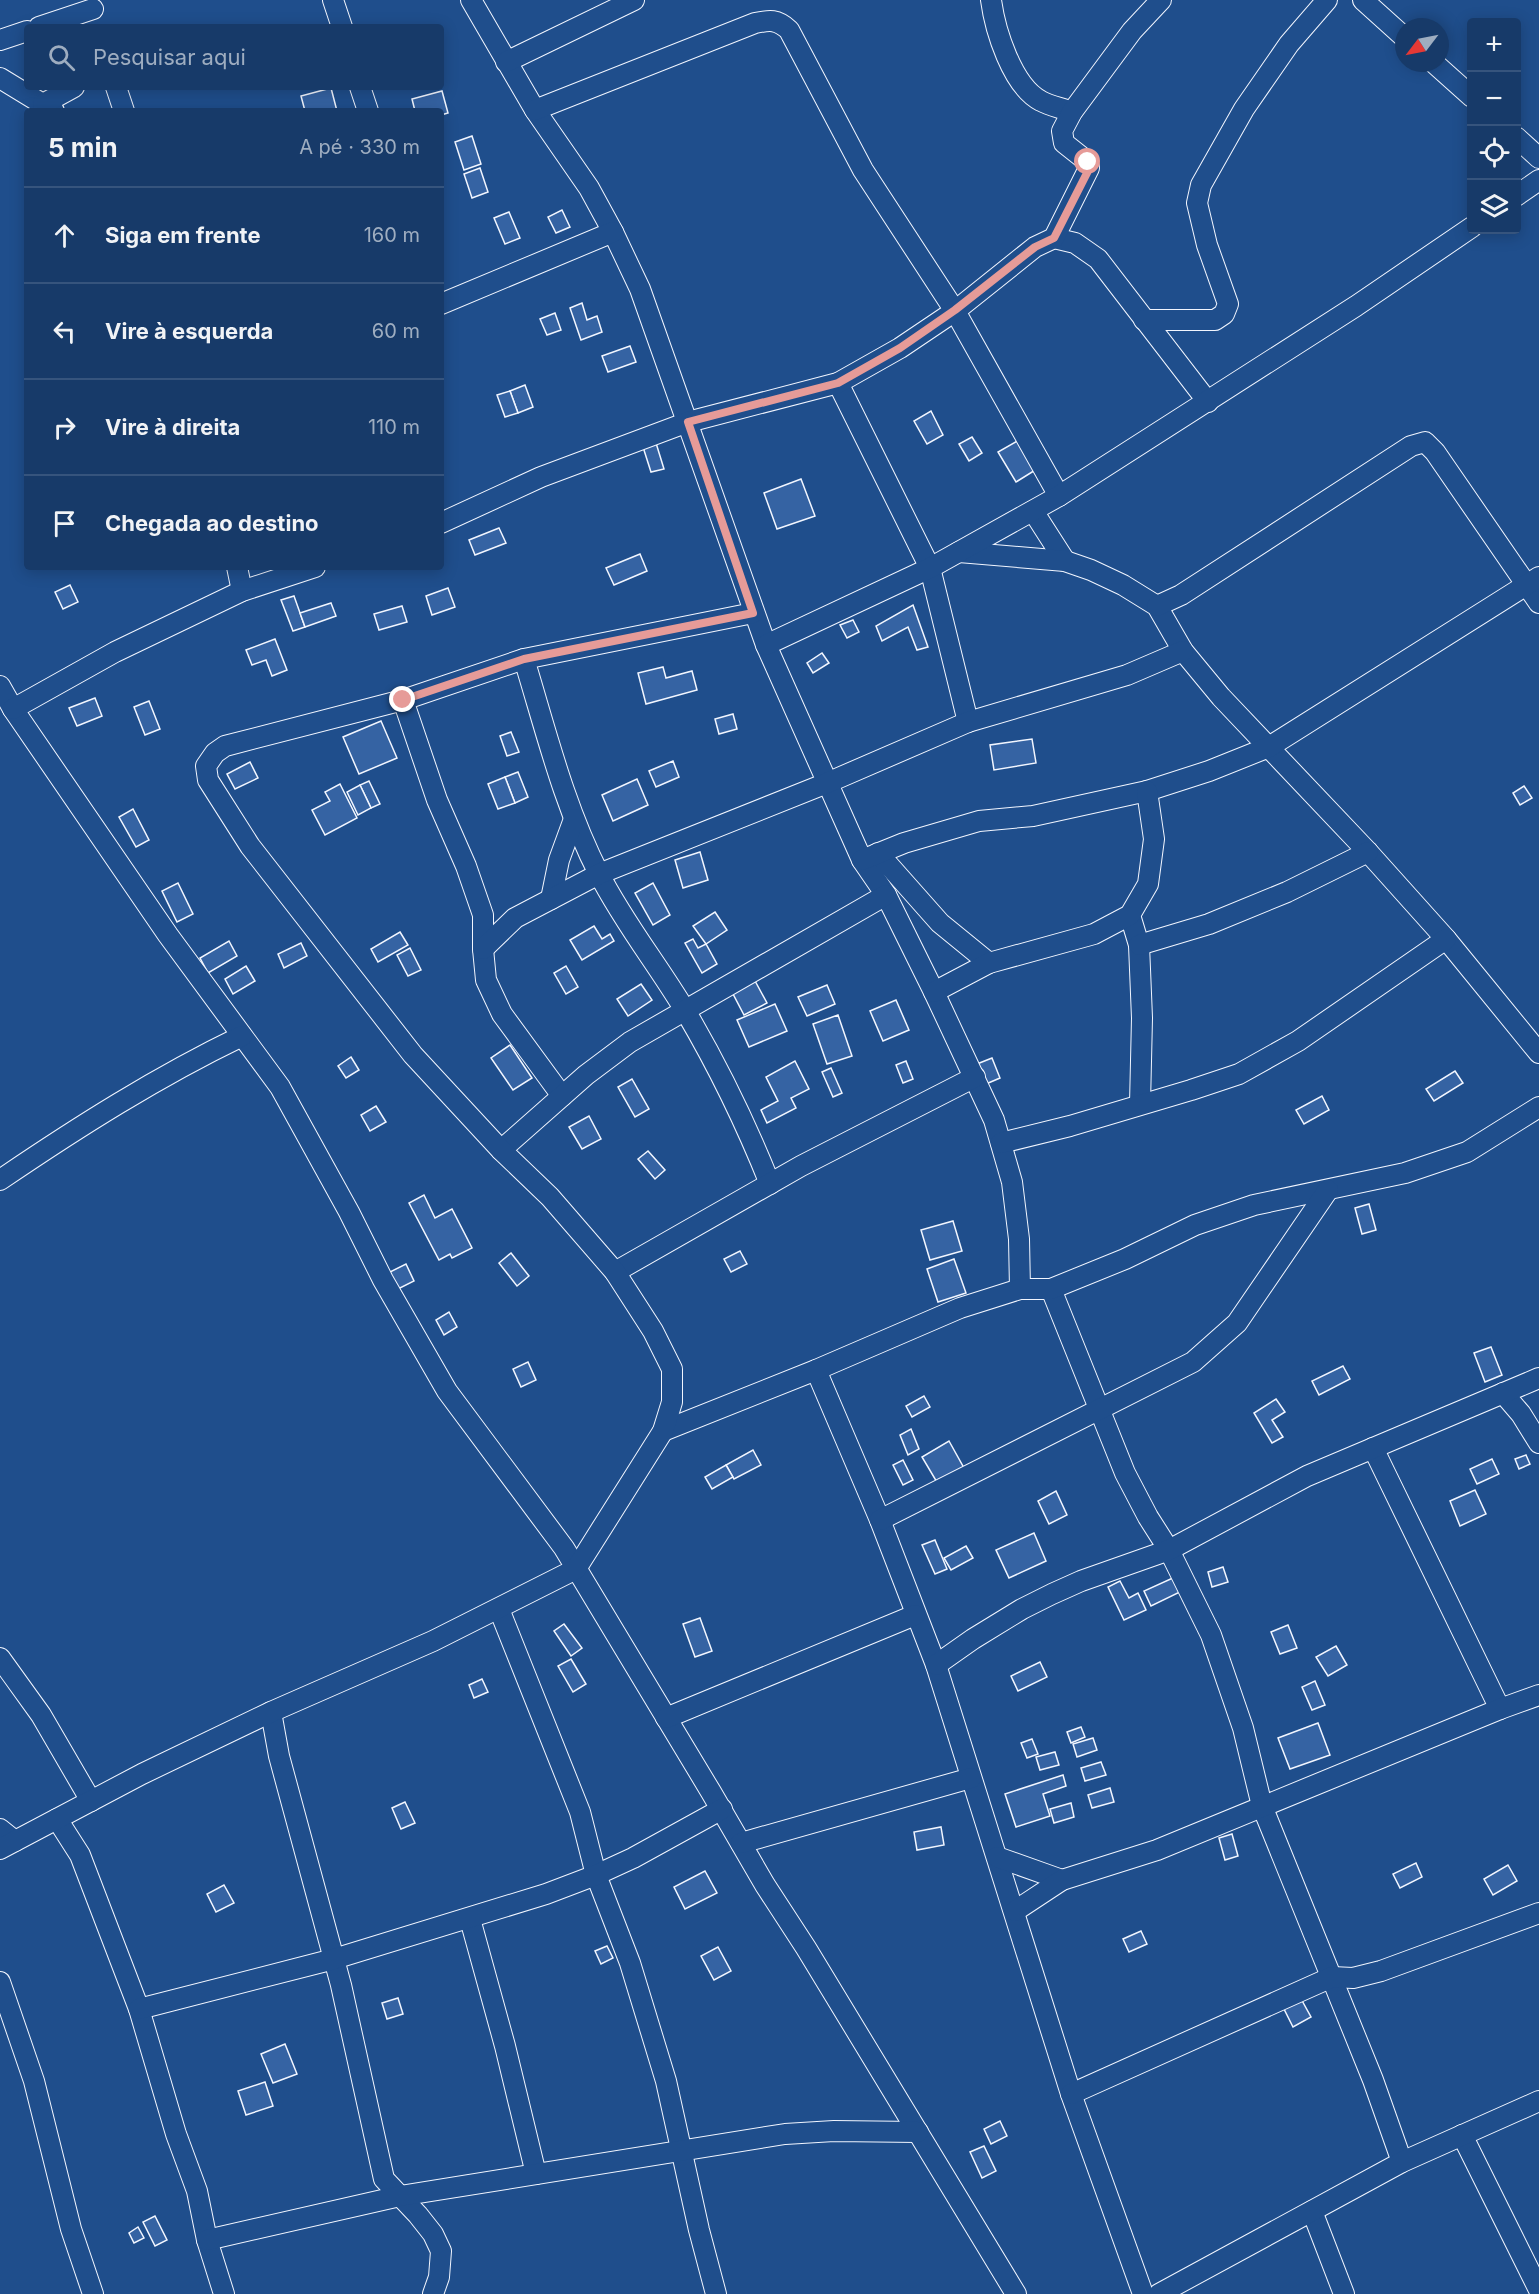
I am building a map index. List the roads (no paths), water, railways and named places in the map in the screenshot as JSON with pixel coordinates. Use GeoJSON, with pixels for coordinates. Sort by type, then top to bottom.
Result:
{"type":"FeatureCollection","features":[{"type":"Feature","properties":{"kind":"street"},"geometry":{"type":"LineString","coordinates":[[333,0],[341,24]]}},
{"type":"Feature","properties":{"kind":"street"},"geometry":{"type":"LineString","coordinates":[[471,0],[535,110],[589,188],[640,289],[766,645],[827,783],[870,856],[886,895],[994,1120],[1012,1182],[1020,1289]]}},
{"type":"Feature","properties":{"kind":"street"},"geometry":{"type":"LineString","coordinates":[[506,62],[634,0]]}},
{"type":"Feature","properties":{"kind":"street"},"geometry":{"type":"LineString","coordinates":[[990,0],[994,25],[1013,68],[1028,92],[1041,101],[1072,112]]}},
{"type":"Feature","properties":{"kind":"street"},"geometry":{"type":"LineString","coordinates":[[444,522],[541,477],[688,422],[838,383],[900,348],[955,310],[1035,247],[1054,238],[1089,168],[1088,162],[1064,143],[1061,137],[1062,131],[1072,112],[1132,31],[1161,0]]}},
{"type":"Feature","properties":{"kind":"street"},"geometry":{"type":"LineString","coordinates":[[1144,320],[1215,320],[1224,314],[1228,304],[1208,245],[1197,203],[1201,185],[1244,109],[1289,44],[1327,0]]}},
{"type":"Feature","properties":{"kind":"street"},"geometry":{"type":"LineString","coordinates":[[1363,0],[1395,29]]}},
{"type":"Feature","properties":{"kind":"street"},"geometry":{"type":"LineString","coordinates":[[50,24],[94,12]]}},
{"type":"Feature","properties":{"kind":"street"},"geometry":{"type":"LineString","coordinates":[[535,110],[755,24],[768,20],[780,21],[789,30],[863,170],[955,310],[1059,496]]}},
{"type":"Feature","properties":{"kind":"street"},"geometry":{"type":"LineString","coordinates":[[0,40],[24,32]]}},
{"type":"Feature","properties":{"kind":"street"},"geometry":{"type":"LineString","coordinates":[[1444,72],[1467,93]]}},
{"type":"Feature","properties":{"kind":"street"},"geometry":{"type":"LineString","coordinates":[[0,78],[49,107],[70,90]]}},
{"type":"Feature","properties":{"kind":"street"},"geometry":{"type":"LineString","coordinates":[[117,90],[123,108]]}},
{"type":"Feature","properties":{"kind":"street"},"geometry":{"type":"LineString","coordinates":[[361,90],[367,108]]}},
{"type":"Feature","properties":{"kind":"street"},"geometry":{"type":"LineString","coordinates":[[1521,142],[1539,158]]}},
{"type":"Feature","properties":{"kind":"street"},"geometry":{"type":"LineString","coordinates":[[1521,193],[1539,180]]}},
{"type":"Feature","properties":{"kind":"street"},"geometry":{"type":"LineString","coordinates":[[766,645],[930,568],[1059,496],[1356,306],[1467,230]]}},
{"type":"Feature","properties":{"kind":"street"},"geometry":{"type":"LineString","coordinates":[[444,303],[613,232]]}},
{"type":"Feature","properties":{"kind":"street"},"geometry":{"type":"LineString","coordinates":[[1054,238],[1075,243],[1098,260],[1208,402]]}},
{"type":"Feature","properties":{"kind":"street"},"geometry":{"type":"LineString","coordinates":[[838,383],[930,568],[968,722]]}},
{"type":"Feature","properties":{"kind":"street"},"geometry":{"type":"LineString","coordinates":[[1157,606],[1181,595],[1402,451],[1425,442],[1533,581],[1539,603]]}},
{"type":"Feature","properties":{"kind":"street"},"geometry":{"type":"LineString","coordinates":[[1033,511],[1065,561]]}},
{"type":"Feature","properties":{"kind":"street"},"geometry":{"type":"LineString","coordinates":[[959,552],[1065,561],[1124,585],[1157,606],[1183,651],[1221,697],[1368,852],[1446,939],[1539,1053]]}},
{"type":"Feature","properties":{"kind":"street"},"geometry":{"type":"LineString","coordinates":[[238,570],[242,591]]}},
{"type":"Feature","properties":{"kind":"street"},"geometry":{"type":"LineString","coordinates":[[13,709],[115,652],[242,591],[306,570]]}},
{"type":"Feature","properties":{"kind":"street"},"geometry":{"type":"LineString","coordinates":[[870,856],[930,834],[979,821],[1033,816],[1147,791],[1209,771],[1269,747],[1533,581]]}},
{"type":"Feature","properties":{"kind":"street"},"geometry":{"type":"LineString","coordinates":[[5,1840],[57,1819],[142,1774],[271,1712],[433,1641],[576,1569],[663,1431],[672,1402],[672,1369],[653,1331],[615,1272],[550,1197],[501,1150],[412,1055],[250,846],[208,780],[206,766],[215,753],[225,746],[403,700],[524,659],[753,613]]}},
{"type":"Feature","properties":{"kind":"street"},"geometry":{"type":"LineString","coordinates":[[483,949],[515,918],[599,873],[827,783],[968,722],[1127,675],[1183,651]]}},
{"type":"Feature","properties":{"kind":"street"},"geometry":{"type":"LineString","coordinates":[[524,659],[574,819],[599,873],[626,920],[685,1010],[725,1080],[748,1128],[770,1184]]}},
{"type":"Feature","properties":{"kind":"street"},"geometry":{"type":"LineString","coordinates":[[0,686],[13,709],[168,935],[280,1087],[338,1191],[382,1280],[447,1391],[564,1548],[1016,2294]]}},
{"type":"Feature","properties":{"kind":"street"},"geometry":{"type":"LineString","coordinates":[[403,700],[437,800],[466,866],[483,915],[486,980],[502,1014],[562,1096]]}},
{"type":"Feature","properties":{"kind":"street"},"geometry":{"type":"LineString","coordinates":[[934,992],[989,963],[1094,934],[1130,915],[1148,884],[1154,839],[1147,791]]}},
{"type":"Feature","properties":{"kind":"street"},"geometry":{"type":"LineString","coordinates":[[551,899],[559,860],[574,819]]}},
{"type":"Feature","properties":{"kind":"street"},"geometry":{"type":"LineString","coordinates":[[1139,945],[1209,924],[1287,892],[1368,852]]}},
{"type":"Feature","properties":{"kind":"street"},"geometry":{"type":"LineString","coordinates":[[870,856],[940,922],[989,963]]}},
{"type":"Feature","properties":{"kind":"street"},"geometry":{"type":"LineString","coordinates":[[501,1150],[586,1075],[630,1042],[886,895]]}},
{"type":"Feature","properties":{"kind":"street"},"geometry":{"type":"LineString","coordinates":[[483,915],[515,918]]}},
{"type":"Feature","properties":{"kind":"street"},"geometry":{"type":"LineString","coordinates":[[1130,915],[1139,945],[1142,1018],[1140,1104]]}},
{"type":"Feature","properties":{"kind":"street"},"geometry":{"type":"LineString","coordinates":[[1001,1143],[1070,1126],[1239,1074],[1298,1041],[1446,939]]}},
{"type":"Feature","properties":{"kind":"street"},"geometry":{"type":"LineString","coordinates":[[0,1180],[102,1112],[170,1072],[242,1036]]}},
{"type":"Feature","properties":{"kind":"street"},"geometry":{"type":"LineString","coordinates":[[615,1272],[770,1184],[975,1077]]}},
{"type":"Feature","properties":{"kind":"street"},"geometry":{"type":"LineString","coordinates":[[663,1431],[816,1370],[960,1308],[1020,1289],[1051,1289],[1125,1259],[1195,1225],[1254,1205],[1405,1173],[1467,1152],[1539,1107]]}},
{"type":"Feature","properties":{"kind":"street"},"geometry":{"type":"LineString","coordinates":[[880,1520],[1193,1362],[1236,1323],[1328,1190]]}},
{"type":"Feature","properties":{"kind":"street"},"geometry":{"type":"LineString","coordinates":[[1051,1289],[1125,1473],[1148,1517],[1169,1550],[1211,1635],[1243,1728],[1262,1806],[1373,2080],[1402,2162]]}},
{"type":"Feature","properties":{"kind":"street"},"geometry":{"type":"LineString","coordinates":[[816,1370],[880,1520],[936,1665],[1071,2094],[1143,2294]]}},
{"type":"Feature","properties":{"kind":"street"},"geometry":{"type":"LineString","coordinates":[[936,1665],[973,1639],[1042,1599],[1081,1581],[1169,1550],[1307,1476],[1539,1378]]}},
{"type":"Feature","properties":{"kind":"street"},"geometry":{"type":"LineString","coordinates":[[1503,1393],[1521,1414],[1539,1443]]}},
{"type":"Feature","properties":{"kind":"street"},"geometry":{"type":"LineString","coordinates":[[1373,1448],[1500,1709]]}},
{"type":"Feature","properties":{"kind":"street"},"geometry":{"type":"LineString","coordinates":[[499,1609],[580,1812],[596,1875],[630,1963],[666,2082],[699,2230],[716,2294]]}},
{"type":"Feature","properties":{"kind":"street"},"geometry":{"type":"LineString","coordinates":[[666,1718],[915,1615]]}},
{"type":"Feature","properties":{"kind":"street"},"geometry":{"type":"LineString","coordinates":[[0,1658],[41,1715],[91,1801]]}},
{"type":"Feature","properties":{"kind":"street"},"geometry":{"type":"LineString","coordinates":[[1015,1911],[1062,1880],[1157,1850],[1500,1709],[1537,1702]]}},
{"type":"Feature","properties":{"kind":"street"},"geometry":{"type":"LineString","coordinates":[[271,1712],[279,1756],[334,1959],[384,2178],[433,2234],[441,2251],[441,2263],[433,2294]]}},
{"type":"Feature","properties":{"kind":"street"},"geometry":{"type":"LineString","coordinates":[[741,1843],[971,1778]]}},
{"type":"Feature","properties":{"kind":"street"},"geometry":{"type":"LineString","coordinates":[[139,2009],[334,1959],[470,1919],[596,1875],[722,1809]]}},
{"type":"Feature","properties":{"kind":"street"},"geometry":{"type":"LineString","coordinates":[[57,1819],[80,1856],[139,2009],[176,2134],[197,2191],[207,2240],[224,2294]]}},
{"type":"Feature","properties":{"kind":"street"},"geometry":{"type":"LineString","coordinates":[[997,1857],[1062,1880]]}},
{"type":"Feature","properties":{"kind":"street"},"geometry":{"type":"LineString","coordinates":[[1071,2094],[1332,1977],[1353,1978],[1381,1971],[1539,1913]]}},
{"type":"Feature","properties":{"kind":"street"},"geometry":{"type":"LineString","coordinates":[[470,1919],[505,2046],[536,2174]]}},
{"type":"Feature","properties":{"kind":"street"},"geometry":{"type":"LineString","coordinates":[[0,1982],[34,2081],[71,2229],[93,2294]]}},
{"type":"Feature","properties":{"kind":"street"},"geometry":{"type":"LineString","coordinates":[[1164,2293],[1402,2162],[1539,2102]]}},
{"type":"Feature","properties":{"kind":"street"},"geometry":{"type":"LineString","coordinates":[[207,2240],[400,2196],[785,2134],[834,2131],[918,2132]]}},
{"type":"Feature","properties":{"kind":"street"},"geometry":{"type":"LineString","coordinates":[[1462,2135],[1539,2290]]}},
{"type":"Feature","properties":{"kind":"street"},"geometry":{"type":"LineString","coordinates":[[1312,2211],[1344,2294]]}}]}
